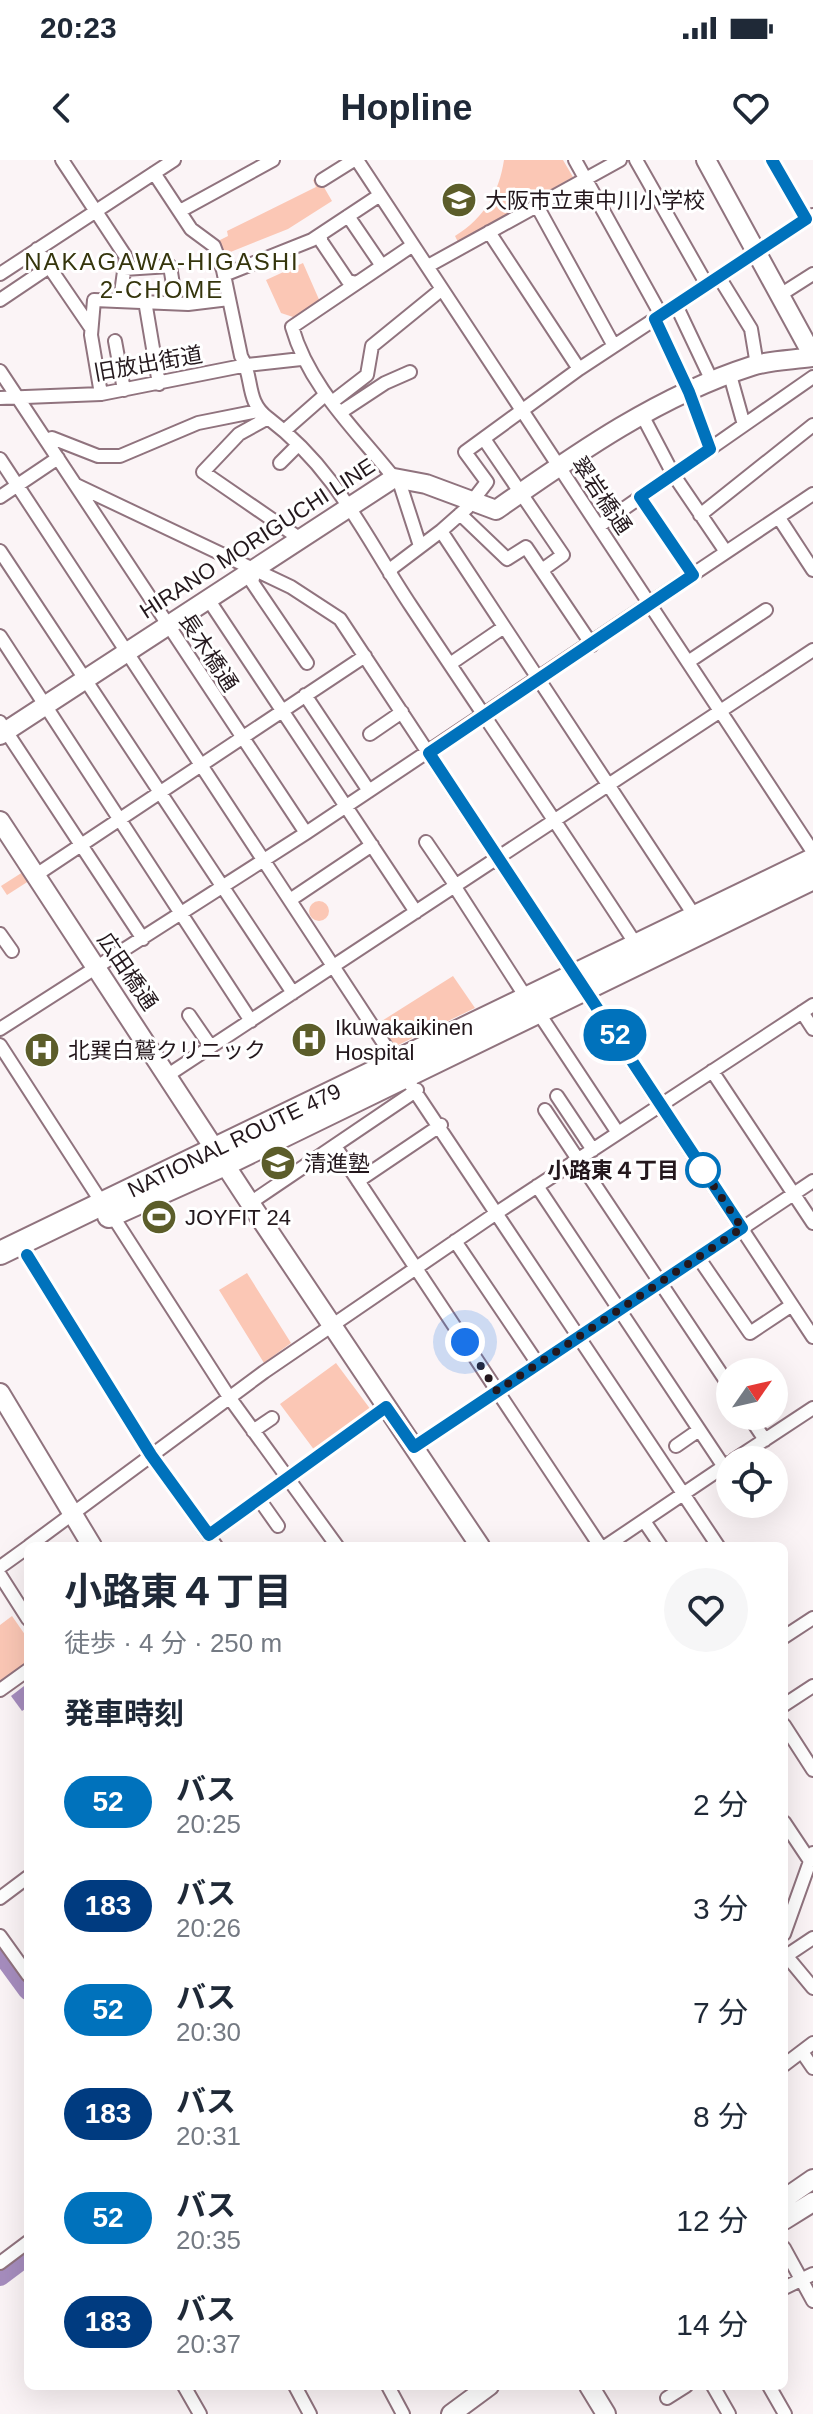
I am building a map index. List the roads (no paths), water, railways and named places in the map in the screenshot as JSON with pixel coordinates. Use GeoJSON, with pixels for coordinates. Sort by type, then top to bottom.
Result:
{"type":"FeatureCollection","features":[{"type":"Feature","properties":{"kind":"highway","name":"NATIONAL ROUTE 479"},"geometry":{"type":"LineString","coordinates":[[580,983],[637,946],[813,860]]}},
{"type":"Feature","properties":{"kind":"highway","name":"NATIONAL ROUTE 479"},"geometry":{"type":"LineString","coordinates":[[0,1253],[107,1209],[220,1156],[406,1076],[532,1006],[813,878]]}},
{"type":"Feature","properties":{"kind":"highway","name":"NATIONAL ROUTE 479"},"geometry":{"type":"LineString","coordinates":[[0,1269],[107,1209]]}},
{"type":"Feature","properties":{"kind":"main road"},"geometry":{"type":"LineString","coordinates":[[706,160],[813,357]]}},
{"type":"Feature","properties":{"kind":"main road","name":"HIRANO MORIGUCHI LINE"},"geometry":{"type":"LineString","coordinates":[[2,730],[85,680],[299,538],[396,478],[465,508],[496,510],[559,466],[642,415],[689,392],[757,365],[813,357]]}},
{"type":"Feature","properties":{"kind":"main road","name":"広田橋通"},"geometry":{"type":"LineString","coordinates":[[0,821],[476,1542]]}},
{"type":"Feature","properties":{"kind":"main road"},"geometry":{"type":"LineString","coordinates":[[0,1393],[90,1542]]}},
{"type":"Feature","properties":{"kind":"main road"},"geometry":{"type":"LineString","coordinates":[[788,2196],[813,2179]]}},
{"type":"Feature","properties":{"kind":"main road"},"geometry":{"type":"LineString","coordinates":[[788,2218],[813,2202]]}},
{"type":"Feature","properties":{"kind":"main road"},"geometry":{"type":"LineString","coordinates":[[451,2414],[481,2390]]}},
{"type":"Feature","properties":{"kind":"main road"},"geometry":{"type":"LineString","coordinates":[[591,2390],[606,2414]]}},
{"type":"Feature","properties":{"kind":"street"},"geometry":{"type":"LineString","coordinates":[[62,160],[126,257],[120,300]]}},
{"type":"Feature","properties":{"kind":"street"},"geometry":{"type":"LineString","coordinates":[[1,270],[174,160]]}},
{"type":"Feature","properties":{"kind":"street"},"geometry":{"type":"LineString","coordinates":[[180,211],[273,160]]}},
{"type":"Feature","properties":{"kind":"street"},"geometry":{"type":"LineString","coordinates":[[322,180],[356,160]]}},
{"type":"Feature","properties":{"kind":"street","name":"翠岩橋通"},"geometry":{"type":"LineString","coordinates":[[356,160],[813,852]]}},
{"type":"Feature","properties":{"kind":"street"},"geometry":{"type":"LineString","coordinates":[[575,160],[658,317],[710,449]]}},
{"type":"Feature","properties":{"kind":"street"},"geometry":{"type":"LineString","coordinates":[[428,266],[620,160]]}},
{"type":"Feature","properties":{"kind":"street"},"geometry":{"type":"LineString","coordinates":[[636,160],[707,285]]}},
{"type":"Feature","properties":{"kind":"street"},"geometry":{"type":"LineString","coordinates":[[390,574],[441,531],[487,482],[465,452],[579,369],[809,217],[772,160]]}},
{"type":"Feature","properties":{"kind":"street"},"geometry":{"type":"LineString","coordinates":[[154,173],[191,229],[214,246],[224,275],[241,356],[247,365],[249,394],[263,415],[298,445],[351,505],[390,574],[637,946]]}},
{"type":"Feature","properties":{"kind":"street"},"geometry":{"type":"LineString","coordinates":[[224,275],[321,234],[380,195]]}},
{"type":"Feature","properties":{"kind":"street"},"geometry":{"type":"LineString","coordinates":[[537,206],[614,346]]}},
{"type":"Feature","properties":{"kind":"street"},"geometry":{"type":"LineString","coordinates":[[348,216],[382,266]]}},
{"type":"Feature","properties":{"kind":"street"},"geometry":{"type":"LineString","coordinates":[[489,232],[579,369]]}},
{"type":"Feature","properties":{"kind":"street"},"geometry":{"type":"LineString","coordinates":[[321,234],[321,241],[348,281],[357,283]]}},
{"type":"Feature","properties":{"kind":"street"},"geometry":{"type":"LineString","coordinates":[[413,245],[292,327],[301,359],[328,398],[396,478],[420,546]]}},
{"type":"Feature","properties":{"kind":"street"},"geometry":{"type":"LineString","coordinates":[[37,249],[91,328]]}},
{"type":"Feature","properties":{"kind":"street"},"geometry":{"type":"LineString","coordinates":[[124,269],[170,266],[176,303]]}},
{"type":"Feature","properties":{"kind":"street"},"geometry":{"type":"LineString","coordinates":[[0,300],[49,267]]}},
{"type":"Feature","properties":{"kind":"street"},"geometry":{"type":"LineString","coordinates":[[780,295],[813,274]]}},
{"type":"Feature","properties":{"kind":"street"},"geometry":{"type":"LineString","coordinates":[[719,277],[751,329],[757,365]]}},
{"type":"Feature","properties":{"kind":"street"},"geometry":{"type":"LineString","coordinates":[[284,431],[328,398],[367,375],[372,346],[442,289]]}},
{"type":"Feature","properties":{"kind":"street"},"geometry":{"type":"LineString","coordinates":[[101,394],[91,328],[94,300],[176,303],[229,299]]}},
{"type":"Feature","properties":{"kind":"street"},"geometry":{"type":"LineString","coordinates":[[145,301],[159,384]]}},
{"type":"Feature","properties":{"kind":"street"},"geometry":{"type":"LineString","coordinates":[[676,305],[712,381]]}},
{"type":"Feature","properties":{"kind":"street"},"geometry":{"type":"LineString","coordinates":[[115,341],[124,390]]}},
{"type":"Feature","properties":{"kind":"street","name":"旧放出街道"},"geometry":{"type":"LineString","coordinates":[[0,398],[101,394],[247,365],[301,359]]}},
{"type":"Feature","properties":{"kind":"street","name":"長木橋通"},"geometry":{"type":"LineString","coordinates":[[0,371],[306,833]]}},
{"type":"Feature","properties":{"kind":"street"},"geometry":{"type":"LineString","coordinates":[[341,412],[385,383],[410,372]]}},
{"type":"Feature","properties":{"kind":"street"},"geometry":{"type":"LineString","coordinates":[[730,375],[744,425]]}},
{"type":"Feature","properties":{"kind":"street"},"geometry":{"type":"LineString","coordinates":[[599,526],[813,377]]}},
{"type":"Feature","properties":{"kind":"street"},"geometry":{"type":"LineString","coordinates":[[46,440],[52,438],[98,456],[120,456],[198,423],[263,415]]}},
{"type":"Feature","properties":{"kind":"street"},"geometry":{"type":"LineString","coordinates":[[263,415],[239,434],[203,472],[299,538]]}},
{"type":"Feature","properties":{"kind":"street"},"geometry":{"type":"LineString","coordinates":[[642,415],[673,474],[726,552]]}},
{"type":"Feature","properties":{"kind":"street"},"geometry":{"type":"LineString","coordinates":[[700,515],[813,425]]}},
{"type":"Feature","properties":{"kind":"street"},"geometry":{"type":"LineString","coordinates":[[484,439],[563,555],[542,570]]}},
{"type":"Feature","properties":{"kind":"street"},"geometry":{"type":"LineString","coordinates":[[280,463],[298,445]]}},
{"type":"Feature","properties":{"kind":"street"},"geometry":{"type":"LineString","coordinates":[[0,497],[58,458]]}},
{"type":"Feature","properties":{"kind":"street"},"geometry":{"type":"LineString","coordinates":[[0,459],[715,1542]]}},
{"type":"Feature","properties":{"kind":"street"},"geometry":{"type":"LineString","coordinates":[[76,485],[253,570],[329,609],[340,619],[813,1337]]}},
{"type":"Feature","properties":{"kind":"street"},"geometry":{"type":"LineString","coordinates":[[0,1029],[347,807],[813,494]]}},
{"type":"Feature","properties":{"kind":"street"},"geometry":{"type":"LineString","coordinates":[[640,497],[693,575]]}},
{"type":"Feature","properties":{"kind":"street"},"geometry":{"type":"LineString","coordinates":[[465,508],[507,559],[526,547],[592,645]]}},
{"type":"Feature","properties":{"kind":"street"},"geometry":{"type":"LineString","coordinates":[[779,518],[813,570]]}},
{"type":"Feature","properties":{"kind":"street"},"geometry":{"type":"LineString","coordinates":[[441,531],[696,918]]}},
{"type":"Feature","properties":{"kind":"street"},"geometry":{"type":"LineString","coordinates":[[0,551],[293,993]]}},
{"type":"Feature","properties":{"kind":"street"},"geometry":{"type":"LineString","coordinates":[[253,570],[252,582],[307,663]]}},
{"type":"Feature","properties":{"kind":"street"},"geometry":{"type":"LineString","coordinates":[[208,599],[416,912]]}},
{"type":"Feature","properties":{"kind":"street"},"geometry":{"type":"LineString","coordinates":[[688,662],[766,610]]}},
{"type":"Feature","properties":{"kind":"street"},"geometry":{"type":"LineString","coordinates":[[450,664],[504,627]]}},
{"type":"Feature","properties":{"kind":"street"},"geometry":{"type":"LineString","coordinates":[[0,636],[251,1021]]}},
{"type":"Feature","properties":{"kind":"street"},"geometry":{"type":"LineString","coordinates":[[168,1075],[555,823],[813,650]]}},
{"type":"Feature","properties":{"kind":"street"},"geometry":{"type":"LineString","coordinates":[[36,875],[365,656]]}},
{"type":"Feature","properties":{"kind":"street"},"geometry":{"type":"LineString","coordinates":[[305,695],[369,791]]}},
{"type":"Feature","properties":{"kind":"street"},"geometry":{"type":"LineString","coordinates":[[370,734],[402,712]]}},
{"type":"Feature","properties":{"kind":"street"},"geometry":{"type":"LineString","coordinates":[[2,730],[143,939]]}},
{"type":"Feature","properties":{"kind":"street"},"geometry":{"type":"LineString","coordinates":[[426,842],[618,1133]]}},
{"type":"Feature","properties":{"kind":"street"},"geometry":{"type":"LineString","coordinates":[[290,900],[372,845]]}},
{"type":"Feature","properties":{"kind":"street"},"geometry":{"type":"LineString","coordinates":[[0,934],[12,951]]}},
{"type":"Feature","properties":{"kind":"street"},"geometry":{"type":"LineString","coordinates":[[34,1542],[229,1397],[537,1186],[808,1009],[813,1029]]}},
{"type":"Feature","properties":{"kind":"street"},"geometry":{"type":"LineString","coordinates":[[189,1015],[211,1047]]}},
{"type":"Feature","properties":{"kind":"street"},"geometry":{"type":"LineString","coordinates":[[0,1045],[229,1397],[334,1542]]}},
{"type":"Feature","properties":{"kind":"street"},"geometry":{"type":"LineString","coordinates":[[712,1071],[813,1223]]}},
{"type":"Feature","properties":{"kind":"street"},"geometry":{"type":"LineString","coordinates":[[250,1203],[335,1146],[406,1076]]}},
{"type":"Feature","properties":{"kind":"street"},"geometry":{"type":"LineString","coordinates":[[557,1096],[593,1150]]}},
{"type":"Feature","properties":{"kind":"street"},"geometry":{"type":"LineString","coordinates":[[545,1110],[716,1366]]}},
{"type":"Feature","properties":{"kind":"street"},"geometry":{"type":"LineString","coordinates":[[358,1181],[441,1125]]}},
{"type":"Feature","properties":{"kind":"street"},"geometry":{"type":"LineString","coordinates":[[335,1146],[597,1542]]}},
{"type":"Feature","properties":{"kind":"street"},"geometry":{"type":"LineString","coordinates":[[414,1447],[813,1181]]}},
{"type":"Feature","properties":{"kind":"street"},"geometry":{"type":"LineString","coordinates":[[537,1186],[699,1430],[716,1449]]}},
{"type":"Feature","properties":{"kind":"street"},"geometry":{"type":"LineString","coordinates":[[455,1241],[538,1364]]}},
{"type":"Feature","properties":{"kind":"street"},"geometry":{"type":"LineString","coordinates":[[27,1255],[151,1455],[212,1539],[286,1478],[386,1407]]}},
{"type":"Feature","properties":{"kind":"street"},"geometry":{"type":"LineString","coordinates":[[698,1257],[750,1333],[792,1305]]}},
{"type":"Feature","properties":{"kind":"street"},"geometry":{"type":"LineString","coordinates":[[756,1446],[813,1408]]}},
{"type":"Feature","properties":{"kind":"street"},"geometry":{"type":"LineString","coordinates":[[253,1431],[272,1418]]}},
{"type":"Feature","properties":{"kind":"street"},"geometry":{"type":"LineString","coordinates":[[676,1446],[699,1430]]}},
{"type":"Feature","properties":{"kind":"street"},"geometry":{"type":"LineString","coordinates":[[758,1430],[765,1440]]}},
{"type":"Feature","properties":{"kind":"street"},"geometry":{"type":"LineString","coordinates":[[612,1542],[716,1472]]}},
{"type":"Feature","properties":{"kind":"street"},"geometry":{"type":"LineString","coordinates":[[259,1499],[278,1526]]}},
{"type":"Feature","properties":{"kind":"street"},"geometry":{"type":"LineString","coordinates":[[644,1521],[658,1542]]}},
{"type":"Feature","properties":{"kind":"street"},"geometry":{"type":"LineString","coordinates":[[0,1567],[24,1550]]}},
{"type":"Feature","properties":{"kind":"street"},"geometry":{"type":"LineString","coordinates":[[0,1575],[24,1613]]}},
{"type":"Feature","properties":{"kind":"street"},"geometry":{"type":"LineString","coordinates":[[788,1634],[813,1618]]}},
{"type":"Feature","properties":{"kind":"street"},"geometry":{"type":"LineString","coordinates":[[0,1690],[24,1673]]}},
{"type":"Feature","properties":{"kind":"street"},"geometry":{"type":"LineString","coordinates":[[788,1702],[813,1686]]}},
{"type":"Feature","properties":{"kind":"street"},"geometry":{"type":"LineString","coordinates":[[788,1731],[813,1770]]}},
{"type":"Feature","properties":{"kind":"street"},"geometry":{"type":"LineString","coordinates":[[788,1827],[812,1857],[788,1923]]}},
{"type":"Feature","properties":{"kind":"street"},"geometry":{"type":"LineString","coordinates":[[0,1898],[24,1880]]}},
{"type":"Feature","properties":{"kind":"street"},"geometry":{"type":"LineString","coordinates":[[0,1936],[24,1969]]}},
{"type":"Feature","properties":{"kind":"street"},"geometry":{"type":"LineString","coordinates":[[788,1953],[813,1938]]}},
{"type":"Feature","properties":{"kind":"street"},"geometry":{"type":"LineString","coordinates":[[788,1959],[813,1988]]}},
{"type":"Feature","properties":{"kind":"street"},"geometry":{"type":"LineString","coordinates":[[788,2062],[813,2043]]}},
{"type":"Feature","properties":{"kind":"street"},"geometry":{"type":"LineString","coordinates":[[802,2052],[813,2068]]}},
{"type":"Feature","properties":{"kind":"street"},"geometry":{"type":"LineString","coordinates":[[0,2263],[24,2245]]}},
{"type":"Feature","properties":{"kind":"street"},"geometry":{"type":"LineString","coordinates":[[788,2253],[807,2276],[813,2301]]}},
{"type":"Feature","properties":{"kind":"street"},"geometry":{"type":"LineString","coordinates":[[788,2286],[807,2276]]}},
{"type":"Feature","properties":{"kind":"street"},"geometry":{"type":"LineString","coordinates":[[186,2390],[200,2414]]}},
{"type":"Feature","properties":{"kind":"street"},"geometry":{"type":"LineString","coordinates":[[297,2390],[310,2414]]}},
{"type":"Feature","properties":{"kind":"street"},"geometry":{"type":"LineString","coordinates":[[390,2390],[403,2414]]}},
{"type":"Feature","properties":{"kind":"street"},"geometry":{"type":"LineString","coordinates":[[667,2398],[680,2390]]}},
{"type":"Feature","properties":{"kind":"street"},"geometry":{"type":"LineString","coordinates":[[715,2390],[729,2414]]}},
{"type":"Feature","properties":{"kind":"street"},"geometry":{"type":"LineString","coordinates":[[771,2390],[785,2414]]}},
{"type":"Feature","properties":{"kind":"waterway"},"geometry":{"type":"LineString","coordinates":[[0,1952],[24,1985]]}},
{"type":"Feature","properties":{"kind":"waterway"},"geometry":{"type":"LineString","coordinates":[[0,2276],[24,2258]]}},
{"type":"Feature","properties":{"kind":"place","name":"大阪市立東中川小学校"},"geometry":{"type":"Point","coordinates":[459,200]}},
{"type":"Feature","properties":{"kind":"place","name":"Ikuwakaikinen Hospital"},"geometry":{"type":"Point","coordinates":[309,1040]}},
{"type":"Feature","properties":{"kind":"place","name":"北巽白鷲クリニック"},"geometry":{"type":"Point","coordinates":[42,1050]}},
{"type":"Feature","properties":{"kind":"place","name":"清進塾"},"geometry":{"type":"Point","coordinates":[278,1163]}},
{"type":"Feature","properties":{"kind":"place","name":"小路東４丁目"},"geometry":{"type":"Point","coordinates":[703,1170]}},
{"type":"Feature","properties":{"kind":"place","name":"JOYFIT 24"},"geometry":{"type":"Point","coordinates":[159,1217]}},
{"type":"Feature","properties":{"kind":"district","name":"NAKAGAWA-HIGASHI 2-CHOME"},"geometry":{"type":"Point","coordinates":[162,276]}}]}
